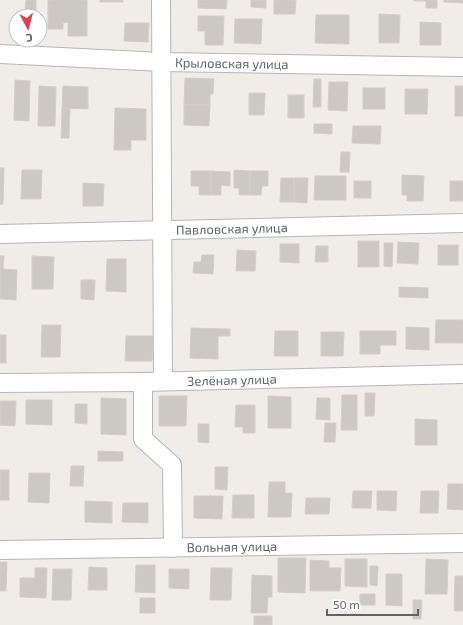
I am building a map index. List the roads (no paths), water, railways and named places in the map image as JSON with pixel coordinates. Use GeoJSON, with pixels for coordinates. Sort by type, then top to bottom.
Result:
{"type":"FeatureCollection","features":[{"type":"Feature","properties":{"kind":"street"},"geometry":{"type":"LineString","coordinates":[[161,0],[163,381]]}},
{"type":"Feature","properties":{"kind":"street","name":"Крыловская улица"},"geometry":{"type":"LineString","coordinates":[[0,54],[162,62],[463,67]]}},
{"type":"Feature","properties":{"kind":"street","name":"Павловская улица"},"geometry":{"type":"LineString","coordinates":[[0,234],[463,223]]}},
{"type":"Feature","properties":{"kind":"street","name":"Зелёная улица"},"geometry":{"type":"LineString","coordinates":[[0,383],[143,382],[463,374]]}},
{"type":"Feature","properties":{"kind":"street"},"geometry":{"type":"LineString","coordinates":[[143,382],[143,439],[172,465],[173,548]]}},
{"type":"Feature","properties":{"kind":"street","name":"Вольная улица"},"geometry":{"type":"LineString","coordinates":[[0,550],[463,543]]}}]}
